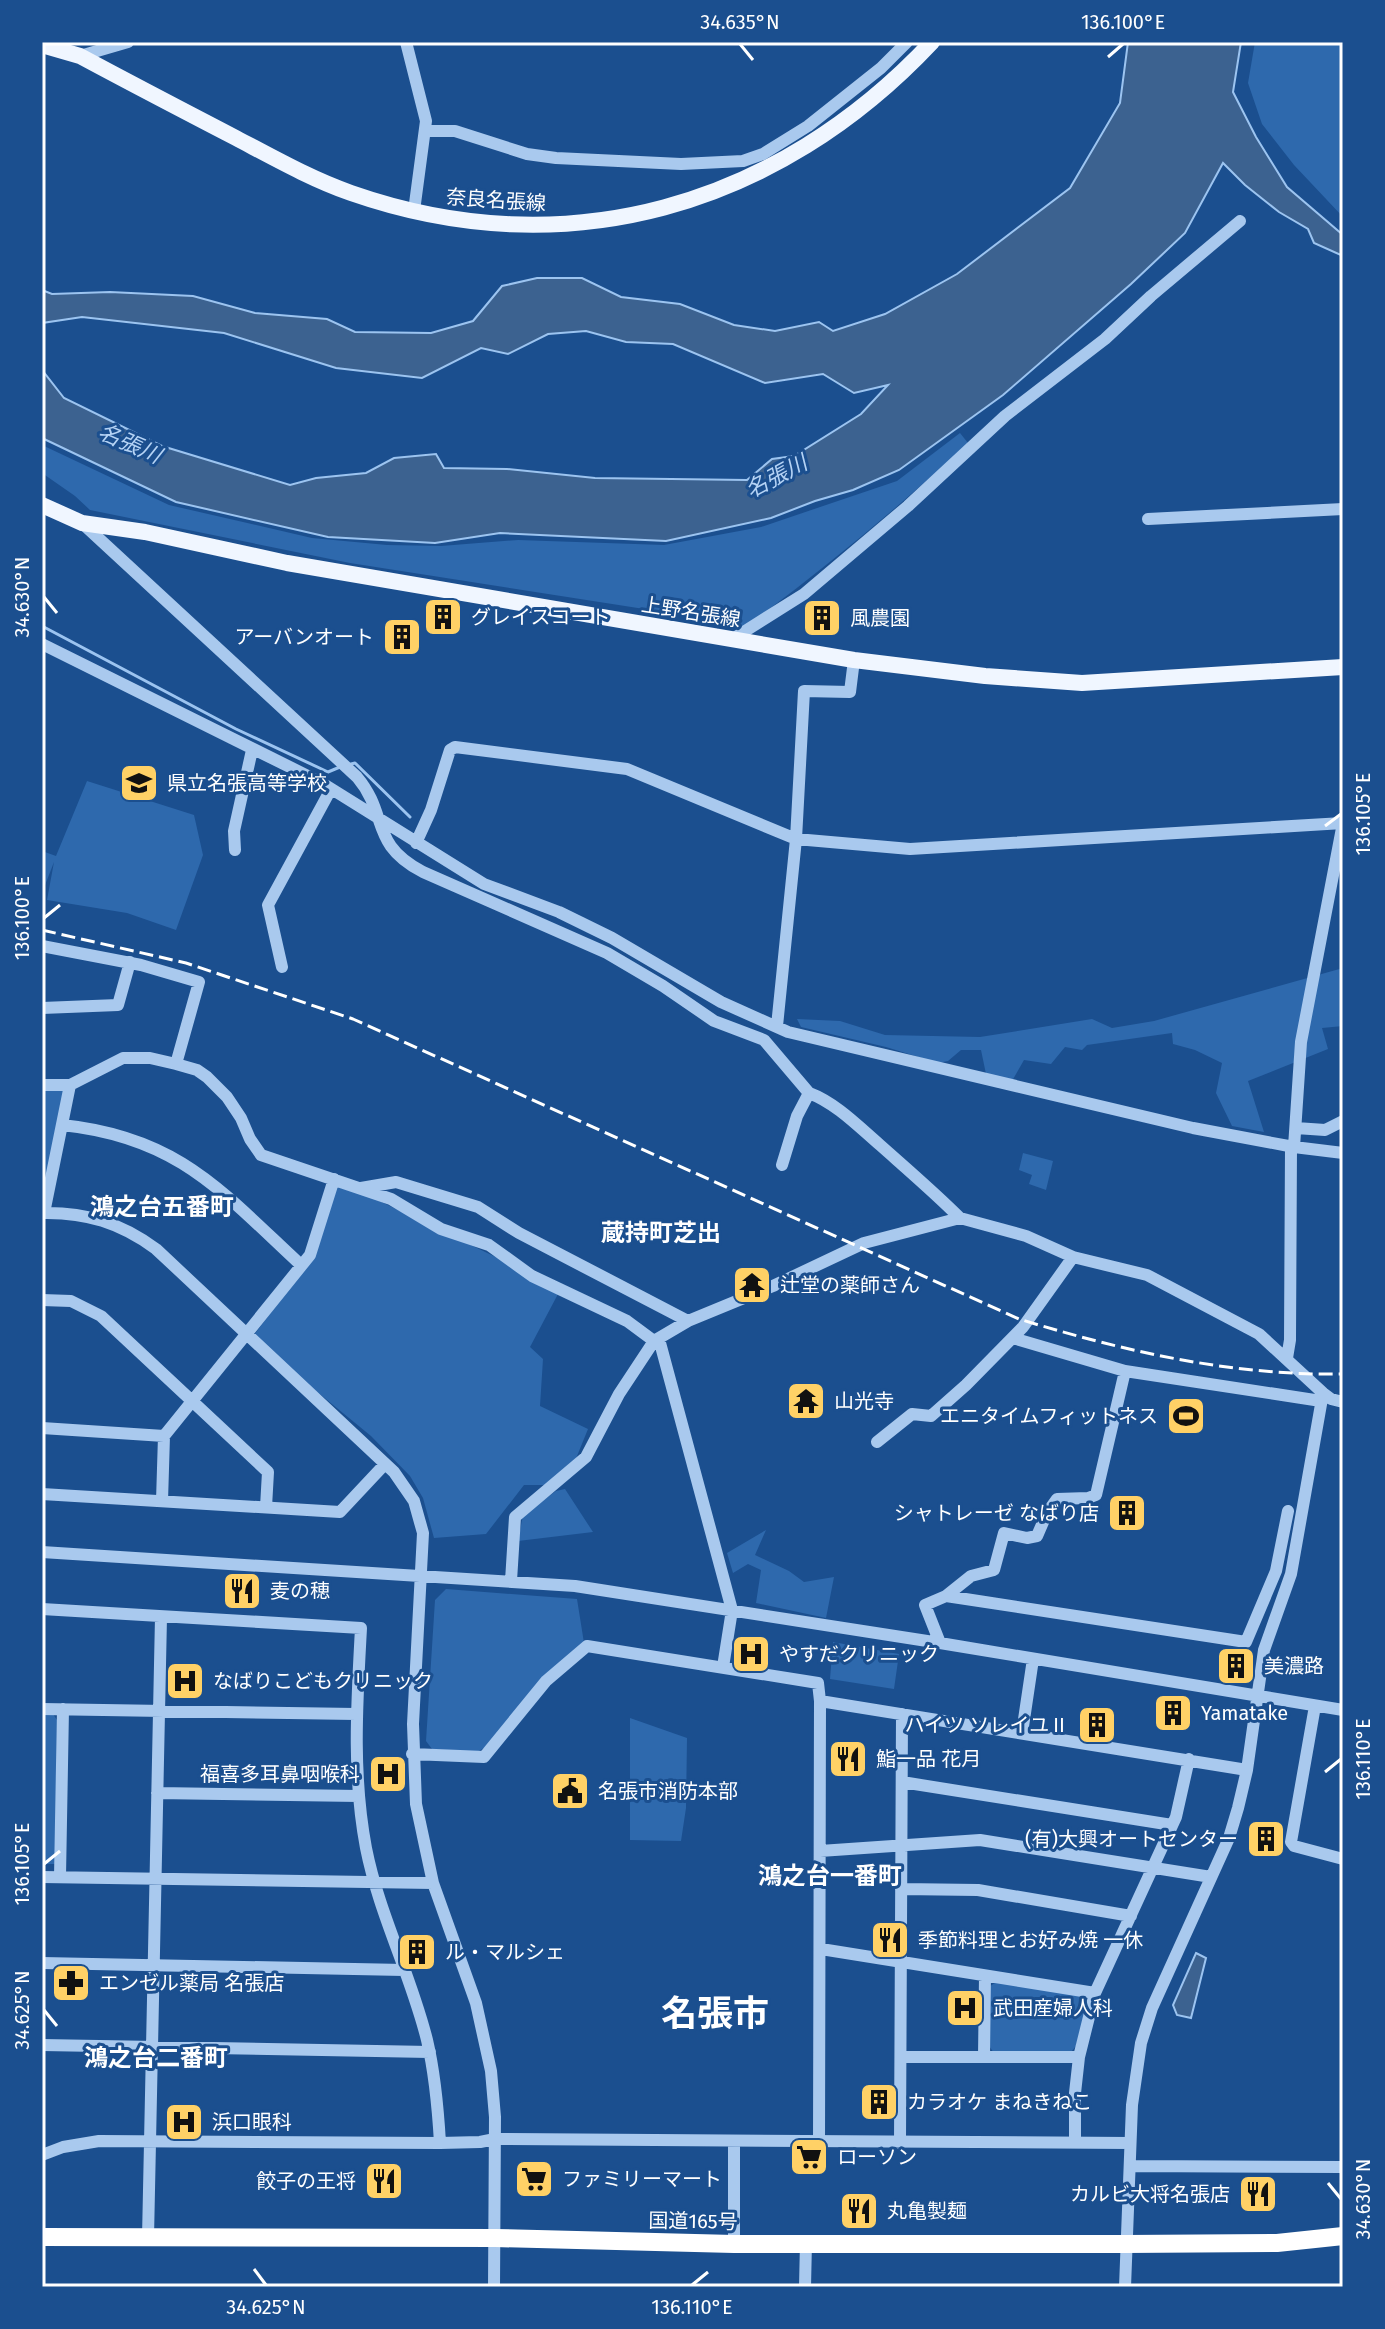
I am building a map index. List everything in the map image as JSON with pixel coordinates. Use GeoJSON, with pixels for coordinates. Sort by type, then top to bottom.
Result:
{"type":"FeatureCollection","features":[{"type":"Feature","properties":{"kind":"highway","name":"国道165号"},"geometry":{"type":"LineString","coordinates":[[42,2237],[495,2238],[734,2244],[1125,2244],[1277,2243],[1343,2236]]}},
{"type":"Feature","properties":{"kind":"main road","name":"奈良名張線"},"geometry":{"type":"LineString","coordinates":[[43,49],[80,56],[304,174],[349,192],[414,211],[496,223],[578,224],[641,215],[755,175],[809,144],[871,99],[932,42]]}},
{"type":"Feature","properties":{"kind":"main road","name":"上野名張線"},"geometry":{"type":"LineString","coordinates":[[42,505],[82,523],[145,532],[287,563],[854,660],[985,676],[1082,683],[1343,667]]}},
{"type":"Feature","properties":{"kind":"street"},"geometry":{"type":"LineString","coordinates":[[80,56],[128,42]]}},
{"type":"Feature","properties":{"kind":"street"},"geometry":{"type":"LineString","coordinates":[[406,42],[423,103],[426,131],[414,211]]}},
{"type":"Feature","properties":{"kind":"street"},"geometry":{"type":"LineString","coordinates":[[426,131],[455,131],[519,152],[556,158],[681,164],[743,161],[763,154],[808,126],[863,83],[907,42]]}},
{"type":"Feature","properties":{"kind":"street"},"geometry":{"type":"LineString","coordinates":[[731,640],[804,594],[908,506],[1005,416],[1105,339],[1240,221]]}},
{"type":"Feature","properties":{"kind":"street"},"geometry":{"type":"LineString","coordinates":[[1148,519],[1343,509]]}},
{"type":"Feature","properties":{"kind":"street"},"geometry":{"type":"LineString","coordinates":[[82,523],[346,766],[368,790],[383,837],[410,865],[607,953],[714,1021],[764,1040],[809,1093],[820,1097],[858,1126],[960,1218],[1026,1236],[1073,1257],[1147,1275],[1259,1334],[1287,1358],[1322,1397]]}},
{"type":"Feature","properties":{"kind":"street"},"geometry":{"type":"LineString","coordinates":[[42,644],[331,789],[484,884],[559,912],[640,954],[721,1002],[788,1032],[1193,1128],[1343,1153]]}},
{"type":"Feature","properties":{"kind":"street"},"geometry":{"type":"LineString","coordinates":[[777,1026],[796,839],[804,691],[850,692],[854,660]]}},
{"type":"Feature","properties":{"kind":"street"},"geometry":{"type":"LineString","coordinates":[[416,843],[431,810],[450,750],[455,747],[627,769],[796,839],[910,849],[1343,823],[1301,1042],[1293,1147],[1290,1340],[1287,1358]]}},
{"type":"Feature","properties":{"kind":"street"},"geometry":{"type":"LineString","coordinates":[[235,850],[234,831],[252,750]]}},
{"type":"Feature","properties":{"kind":"street"},"geometry":{"type":"LineString","coordinates":[[282,967],[268,905],[331,789]]}},
{"type":"Feature","properties":{"kind":"street"},"geometry":{"type":"LineString","coordinates":[[42,946],[130,962],[199,982],[176,1064]]}},
{"type":"Feature","properties":{"kind":"street"},"geometry":{"type":"LineString","coordinates":[[42,1008],[118,1005],[130,962]]}},
{"type":"Feature","properties":{"kind":"street"},"geometry":{"type":"LineString","coordinates":[[42,1085],[70,1085],[123,1058],[150,1058],[176,1064],[207,1077],[227,1097],[261,1155],[391,1199],[441,1229],[489,1245],[532,1276],[627,1321],[657,1340],[732,1610],[723,1667]]}},
{"type":"Feature","properties":{"kind":"street"},"geometry":{"type":"LineString","coordinates":[[70,1085],[43,1213],[93,1217],[130,1231],[165,1257],[385,1464],[409,1490],[419,1511],[423,1533],[422,1575],[412,1754],[416,1804],[433,1883],[467,1976],[491,2071],[495,2139],[494,2287]]}},
{"type":"Feature","properties":{"kind":"street"},"geometry":{"type":"LineString","coordinates":[[782,1165],[797,1116],[809,1093]]}},
{"type":"Feature","properties":{"kind":"street"},"geometry":{"type":"LineString","coordinates":[[1296,1128],[1325,1130],[1343,1121]]}},
{"type":"Feature","properties":{"kind":"street"},"geometry":{"type":"LineString","coordinates":[[62,1125],[92,1128],[128,1137],[180,1160],[216,1187],[301,1265]]}},
{"type":"Feature","properties":{"kind":"street"},"geometry":{"type":"LineString","coordinates":[[162,1501],[164,1436],[310,1255],[334,1179]]}},
{"type":"Feature","properties":{"kind":"street"},"geometry":{"type":"LineString","coordinates":[[360,1189],[396,1182],[478,1207],[519,1233],[688,1321]]}},
{"type":"Feature","properties":{"kind":"street"},"geometry":{"type":"LineString","coordinates":[[511,1581],[515,1517],[586,1457],[619,1394],[657,1340],[688,1321],[773,1286],[864,1243],[960,1218]]}},
{"type":"Feature","properties":{"kind":"street"},"geometry":{"type":"LineString","coordinates":[[877,1442],[912,1414],[931,1416],[966,1385],[1013,1338],[1073,1257]]}},
{"type":"Feature","properties":{"kind":"street"},"geometry":{"type":"LineString","coordinates":[[42,1300],[71,1301],[95,1311],[268,1472],[266,1507]]}},
{"type":"Feature","properties":{"kind":"street"},"geometry":{"type":"LineString","coordinates":[[1013,1338],[1125,1371],[1343,1402]]}},
{"type":"Feature","properties":{"kind":"street"},"geometry":{"type":"LineString","coordinates":[[940,1643],[925,1605],[946,1596],[971,1576],[994,1570],[1004,1533],[1027,1538],[1037,1536],[1057,1499],[1096,1495],[1125,1371]]}},
{"type":"Feature","properties":{"kind":"street"},"geometry":{"type":"LineString","coordinates":[[1125,2287],[1134,2083],[1145,2026],[1229,1838],[1247,1770],[1256,1696],[1270,1628],[1291,1574],[1322,1397]]}},
{"type":"Feature","properties":{"kind":"street"},"geometry":{"type":"LineString","coordinates":[[42,1428],[164,1436]]}},
{"type":"Feature","properties":{"kind":"street"},"geometry":{"type":"LineString","coordinates":[[42,1494],[340,1512],[385,1464]]}},
{"type":"Feature","properties":{"kind":"street"},"geometry":{"type":"LineString","coordinates":[[946,1596],[1246,1642],[1276,1571],[1288,1511]]}},
{"type":"Feature","properties":{"kind":"street"},"geometry":{"type":"LineString","coordinates":[[42,1552],[575,1586],[1343,1710]]}},
{"type":"Feature","properties":{"kind":"street"},"geometry":{"type":"LineString","coordinates":[[42,1609],[361,1628],[356,1714],[359,1796],[374,1882],[430,2052],[440,2143]]}},
{"type":"Feature","properties":{"kind":"street"},"geometry":{"type":"LineString","coordinates":[[148,2238],[161,1617]]}},
{"type":"Feature","properties":{"kind":"street"},"geometry":{"type":"LineString","coordinates":[[412,1754],[484,1757],[546,1681],[587,1646],[818,1683],[821,1949],[819,2143]]}},
{"type":"Feature","properties":{"kind":"street"},"geometry":{"type":"LineString","coordinates":[[1022,1733],[1033,1659]]}},
{"type":"Feature","properties":{"kind":"street"},"geometry":{"type":"LineString","coordinates":[[820,1701],[1247,1770]]}},
{"type":"Feature","properties":{"kind":"street"},"geometry":{"type":"LineString","coordinates":[[1315,1706],[1291,1842],[1294,1846],[1343,1859]]}},
{"type":"Feature","properties":{"kind":"street"},"geometry":{"type":"LineString","coordinates":[[42,1709],[356,1714]]}},
{"type":"Feature","properties":{"kind":"street"},"geometry":{"type":"LineString","coordinates":[[60,1877],[63,1709]]}},
{"type":"Feature","properties":{"kind":"street"},"geometry":{"type":"LineString","coordinates":[[900,2143],[902,1714]]}},
{"type":"Feature","properties":{"kind":"street"},"geometry":{"type":"LineString","coordinates":[[1075,2143],[1079,2057],[1095,1993],[1172,1825],[1182,1797],[1189,1759]]}},
{"type":"Feature","properties":{"kind":"street"},"geometry":{"type":"LineString","coordinates":[[902,1782],[1172,1825]]}},
{"type":"Feature","properties":{"kind":"street"},"geometry":{"type":"LineString","coordinates":[[157,1793],[359,1796]]}},
{"type":"Feature","properties":{"kind":"street"},"geometry":{"type":"LineString","coordinates":[[820,1851],[980,1840],[1211,1877]]}},
{"type":"Feature","properties":{"kind":"street"},"geometry":{"type":"LineString","coordinates":[[42,1877],[433,1883]]}},
{"type":"Feature","properties":{"kind":"street"},"geometry":{"type":"LineString","coordinates":[[901,1889],[978,1890],[1131,1916]]}},
{"type":"Feature","properties":{"kind":"street"},"geometry":{"type":"LineString","coordinates":[[821,1949],[1095,1993]]}},
{"type":"Feature","properties":{"kind":"street"},"geometry":{"type":"LineString","coordinates":[[42,1963],[404,1970]]}},
{"type":"Feature","properties":{"kind":"street"},"geometry":{"type":"LineString","coordinates":[[984,2057],[985,1976]]}},
{"type":"Feature","properties":{"kind":"street"},"geometry":{"type":"LineString","coordinates":[[42,2045],[430,2052]]}},
{"type":"Feature","properties":{"kind":"street"},"geometry":{"type":"LineString","coordinates":[[901,2057],[1079,2057]]}},
{"type":"Feature","properties":{"kind":"street"},"geometry":{"type":"LineString","coordinates":[[42,2155],[82,2143],[150,2142],[440,2143],[495,2139],[1130,2143]]}},
{"type":"Feature","properties":{"kind":"street"},"geometry":{"type":"LineString","coordinates":[[734,2141],[734,2244]]}},
{"type":"Feature","properties":{"kind":"street"},"geometry":{"type":"LineString","coordinates":[[1130,2166],[1343,2167]]}},
{"type":"Feature","properties":{"kind":"street"},"geometry":{"type":"LineString","coordinates":[[805,2287],[806,2242]]}},
{"type":"Feature","properties":{"kind":"shaded area"},"geometry":{"type":"Polygon","coordinates":[[[1255,42],[1343,42],[1343,217],[1294,165],[1262,124],[1248,83],[1255,42]]]}},
{"type":"Feature","properties":{"kind":"shaded area"},"geometry":{"type":"Polygon","coordinates":[[[960,433],[968,443],[941,468],[857,540],[741,630],[689,616],[350,563],[90,510],[42,473],[42,445],[169,505],[312,538],[387,545],[441,546],[518,540],[664,545],[761,527],[897,481],[960,433]]]}},
{"type":"Feature","properties":{"kind":"shaded area"},"geometry":{"type":"Polygon","coordinates":[[[87,781],[194,815],[203,855],[176,930],[127,913],[47,900],[54,862],[42,893],[42,851],[56,856],[87,781]]]}},
{"type":"Feature","properties":{"kind":"shaded area"},"geometry":{"type":"Polygon","coordinates":[[[1343,968],[1343,1026],[1322,1028],[1328,1049],[1248,1081],[1264,1132],[1232,1126],[1216,1093],[1222,1063],[1173,1044],[1172,1033],[1087,1045],[1082,1050],[1065,1047],[1051,1064],[1024,1060],[1012,1081],[986,1074],[981,1050],[961,1050],[948,1061],[938,1063],[801,1027],[797,1019],[840,1021],[885,1035],[980,1037],[1092,1019],[1112,1028],[1154,1021],[1343,968]]]}},
{"type":"Feature","properties":{"kind":"shaded area"},"geometry":{"type":"Polygon","coordinates":[[[42,1090],[64,1091],[42,1205],[42,1090]]]}},
{"type":"Feature","properties":{"kind":"shaded area"},"geometry":{"type":"Polygon","coordinates":[[[1023,1153],[1053,1161],[1046,1190],[1029,1184],[1032,1175],[1019,1170],[1023,1153]]]}},
{"type":"Feature","properties":{"kind":"shaded area"},"geometry":{"type":"Polygon","coordinates":[[[338,1181],[504,1261],[558,1294],[530,1347],[543,1359],[540,1406],[588,1429],[575,1461],[547,1485],[524,1485],[486,1534],[434,1538],[423,1498],[410,1476],[371,1436],[254,1335],[313,1256],[338,1181]]]}},
{"type":"Feature","properties":{"kind":"shaded area"},"geometry":{"type":"Polygon","coordinates":[[[565,1489],[593,1532],[518,1541],[523,1515],[556,1491],[565,1489]]]}},
{"type":"Feature","properties":{"kind":"shaded area"},"geometry":{"type":"Polygon","coordinates":[[[766,1530],[755,1555],[804,1582],[834,1577],[826,1618],[756,1603],[761,1570],[748,1564],[733,1573],[727,1553],[766,1530]]]}},
{"type":"Feature","properties":{"kind":"shaded area"},"geometry":{"type":"Polygon","coordinates":[[[446,1589],[577,1599],[584,1643],[486,1747],[477,1752],[432,1749],[426,1741],[435,1600],[446,1589]]]}},
{"type":"Feature","properties":{"kind":"shaded area"},"geometry":{"type":"Polygon","coordinates":[[[833,1642],[899,1654],[894,1689],[830,1679],[833,1642]]]}},
{"type":"Feature","properties":{"kind":"shaded area"},"geometry":{"type":"Polygon","coordinates":[[[42,1714],[53,1714],[57,1720],[55,1864],[42,1864],[42,1714]]]}},
{"type":"Feature","properties":{"kind":"shaded area"},"geometry":{"type":"Polygon","coordinates":[[[630,1718],[687,1738],[686,1808],[681,1841],[630,1840],[630,1718]]]}},
{"type":"Feature","properties":{"kind":"shaded area"},"geometry":{"type":"Polygon","coordinates":[[[996,1982],[1085,1997],[1088,2003],[1076,2046],[1071,2052],[994,2053],[989,2046],[989,1987],[996,1982]]]}},
{"type":"Feature","properties":{"kind":"water","name":"名張川"},"geometry":{"type":"Polygon","coordinates":[[[1128,42],[1241,42],[1233,92],[1287,187],[1343,235],[1343,256],[1314,243],[1308,229],[1279,212],[1223,163],[1185,233],[1131,284],[1003,395],[899,470],[853,490],[771,518],[666,541],[500,533],[435,543],[328,537],[176,502],[42,438],[42,370],[64,398],[162,446],[290,485],[316,478],[366,473],[394,458],[436,454],[444,468],[507,469],[595,478],[747,480],[772,459],[794,456],[861,414],[888,385],[854,393],[823,374],[765,383],[673,344],[626,342],[586,331],[548,334],[508,354],[481,348],[422,378],[336,368],[224,333],[82,317],[42,323],[42,290],[52,294],[110,292],[193,296],[255,313],[327,319],[355,332],[431,333],[473,321],[502,286],[537,278],[582,278],[621,297],[680,304],[734,325],[775,331],[819,322],[833,331],[885,314],[957,274],[1070,188],[1120,103],[1128,42]]]}},
{"type":"Feature","properties":{"kind":"water"},"geometry":{"type":"Polygon","coordinates":[[[1196,1953],[1206,1958],[1191,2018],[1177,2015],[1173,2005],[1196,1953]]]}},
{"type":"Feature","properties":{"kind":"waterway"},"geometry":{"type":"LineString","coordinates":[[42,626],[236,729],[328,772],[340,767]]}},
{"type":"Feature","properties":{"kind":"waterway"},"geometry":{"type":"LineString","coordinates":[[351,764],[355,763],[410,817]]}},
{"type":"Feature","properties":{"kind":"railway"},"geometry":{"type":"LineString","coordinates":[[42,930],[186,963],[353,1019],[1019,1319],[1138,1351],[1219,1366],[1301,1374],[1343,1374]]}},
{"type":"Feature","properties":{"kind":"place","name":"グレイスコート"},"geometry":{"type":"Point","coordinates":[443,617]}},
{"type":"Feature","properties":{"kind":"place","name":"風農園"},"geometry":{"type":"Point","coordinates":[822,618]}},
{"type":"Feature","properties":{"kind":"place","name":"アーバンオート"},"geometry":{"type":"Point","coordinates":[402,637]}},
{"type":"Feature","properties":{"kind":"place","name":"県立名張高等学校"},"geometry":{"type":"Point","coordinates":[139,783]}},
{"type":"Feature","properties":{"kind":"place","name":"辻堂の薬師さん"},"geometry":{"type":"Point","coordinates":[752,1285]}},
{"type":"Feature","properties":{"kind":"place","name":"山光寺"},"geometry":{"type":"Point","coordinates":[806,1401]}},
{"type":"Feature","properties":{"kind":"place","name":"エニタイムフィットネス"},"geometry":{"type":"Point","coordinates":[1186,1416]}},
{"type":"Feature","properties":{"kind":"place","name":"シャトレーゼ なばり店"},"geometry":{"type":"Point","coordinates":[1127,1513]}},
{"type":"Feature","properties":{"kind":"place","name":"麦の穂"},"geometry":{"type":"Point","coordinates":[242,1591]}},
{"type":"Feature","properties":{"kind":"place","name":"やすだクリニック"},"geometry":{"type":"Point","coordinates":[751,1654]}},
{"type":"Feature","properties":{"kind":"place","name":"美濃路"},"geometry":{"type":"Point","coordinates":[1236,1666]}},
{"type":"Feature","properties":{"kind":"place","name":"なばりこどもクリニック"},"geometry":{"type":"Point","coordinates":[185,1681]}},
{"type":"Feature","properties":{"kind":"place","name":"Yamatake"},"geometry":{"type":"Point","coordinates":[1173,1713]}},
{"type":"Feature","properties":{"kind":"place","name":"ハイツ ソレイユⅡ"},"geometry":{"type":"Point","coordinates":[1097,1725]}},
{"type":"Feature","properties":{"kind":"place","name":"鮨一品 花月"},"geometry":{"type":"Point","coordinates":[848,1759]}},
{"type":"Feature","properties":{"kind":"place","name":"福喜多耳鼻咽喉科"},"geometry":{"type":"Point","coordinates":[388,1774]}},
{"type":"Feature","properties":{"kind":"place","name":"名張市消防本部"},"geometry":{"type":"Point","coordinates":[570,1791]}},
{"type":"Feature","properties":{"kind":"place","name":"(有)大興オートセンター"},"geometry":{"type":"Point","coordinates":[1266,1839]}},
{"type":"Feature","properties":{"kind":"place","name":"季節料理とお好み焼 一休"},"geometry":{"type":"Point","coordinates":[890,1940]}},
{"type":"Feature","properties":{"kind":"place","name":"ル・マルシェ"},"geometry":{"type":"Point","coordinates":[417,1952]}},
{"type":"Feature","properties":{"kind":"place","name":"エンゼル薬局 名張店"},"geometry":{"type":"Point","coordinates":[71,1983]}},
{"type":"Feature","properties":{"kind":"place","name":"武田産婦人科"},"geometry":{"type":"Point","coordinates":[965,2008]}},
{"type":"Feature","properties":{"kind":"place","name":"カラオケ まねきねこ"},"geometry":{"type":"Point","coordinates":[879,2102]}},
{"type":"Feature","properties":{"kind":"place","name":"浜口眼科"},"geometry":{"type":"Point","coordinates":[184,2122]}},
{"type":"Feature","properties":{"kind":"place","name":"ローソン"},"geometry":{"type":"Point","coordinates":[809,2157]}},
{"type":"Feature","properties":{"kind":"place","name":"ファミリーマート"},"geometry":{"type":"Point","coordinates":[534,2179]}},
{"type":"Feature","properties":{"kind":"place","name":"餃子の王将"},"geometry":{"type":"Point","coordinates":[384,2181]}},
{"type":"Feature","properties":{"kind":"place","name":"カルビ大将名張店"},"geometry":{"type":"Point","coordinates":[1258,2194]}},
{"type":"Feature","properties":{"kind":"place","name":"丸亀製麺"},"geometry":{"type":"Point","coordinates":[859,2211]}},
{"type":"Feature","properties":{"kind":"district","name":"鴻之台五番町"},"geometry":{"type":"Point","coordinates":[162,1207]}},
{"type":"Feature","properties":{"kind":"district","name":"蔵持町芝出"},"geometry":{"type":"Point","coordinates":[661,1233]}},
{"type":"Feature","properties":{"kind":"district","name":"鴻之台一番町"},"geometry":{"type":"Point","coordinates":[830,1876]}},
{"type":"Feature","properties":{"kind":"district","name":"名張市"},"geometry":{"type":"Point","coordinates":[715,2013]}},
{"type":"Feature","properties":{"kind":"district","name":"鴻之台二番町"},"geometry":{"type":"Point","coordinates":[156,2058]}}]}
